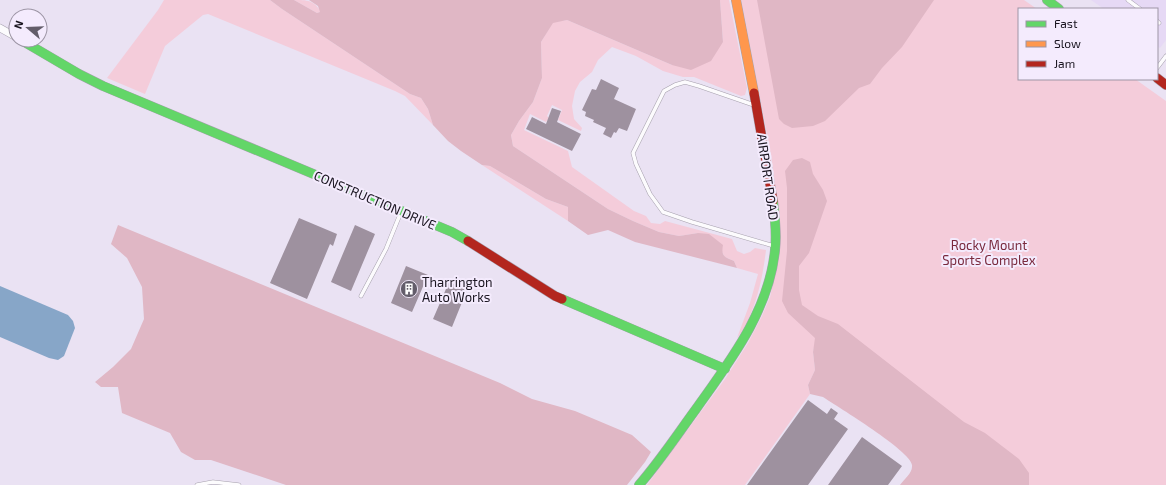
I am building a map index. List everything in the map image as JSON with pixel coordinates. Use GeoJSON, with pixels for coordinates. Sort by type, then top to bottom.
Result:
{"type":"FeatureCollection","features":[{"type":"Feature","properties":{"kind":"street","name":"AIRPORT ROAD"},"geometry":{"type":"LineString","coordinates":[[639,485],[655,467],[725,369],[759,310],[769,281],[775,247],[775,211],[757,106],[736,0]]}},
{"type":"Feature","properties":{"kind":"street"},"geometry":{"type":"LineString","coordinates":[[1047,0],[1058,8]]}},
{"type":"Feature","properties":{"kind":"street","name":"CONSTRUCTION DRIVE"},"geometry":{"type":"LineString","coordinates":[[35,48],[103,86],[452,232],[554,296],[725,369]]}},
{"type":"Feature","properties":{"kind":"street"},"geometry":{"type":"LineString","coordinates":[[1158,79],[1166,85]]}},
{"type":"Feature","properties":{"kind":"lane"},"geometry":{"type":"LineString","coordinates":[[1128,0],[1139,8]]}},
{"type":"Feature","properties":{"kind":"lane"},"geometry":{"type":"LineString","coordinates":[[1158,67],[1166,56]]}},
{"type":"Feature","properties":{"kind":"lane"},"geometry":{"type":"LineString","coordinates":[[757,106],[685,82],[675,85],[664,91],[633,153],[636,164],[650,194],[663,212],[775,247]]}},
{"type":"Feature","properties":{"kind":"lane"},"geometry":{"type":"LineString","coordinates":[[361,296],[386,249],[402,211]]}},
{"type":"Feature","properties":{"kind":"lane"},"geometry":{"type":"LineString","coordinates":[[197,485],[213,482],[239,485]]}},
{"type":"Feature","properties":{"kind":"shaded area"},"geometry":{"type":"Polygon","coordinates":[[[270,0],[294,0],[317,13],[320,12],[318,6],[309,0],[720,0],[723,42],[711,61],[691,70],[672,65],[567,20],[553,23],[541,42],[542,78],[533,102],[511,135],[513,146],[608,209],[659,232],[679,236],[698,233],[709,234],[723,245],[722,252],[724,256],[734,261],[737,268],[635,242],[608,230],[588,235],[568,221],[568,207],[546,199],[490,166],[482,165],[448,141],[433,125],[428,109],[421,98],[410,94],[270,0]]]}},
{"type":"Feature","properties":{"kind":"shaded area"},"geometry":{"type":"Polygon","coordinates":[[[757,0],[934,0],[902,47],[882,68],[870,84],[859,88],[825,121],[813,126],[792,128],[784,124],[779,119],[757,0]]]}},
{"type":"Feature","properties":{"kind":"shaded area"},"geometry":{"type":"Polygon","coordinates":[[[1091,0],[1166,0],[1166,40],[1160,48],[1158,47],[1158,8],[1103,8],[1091,0]]]}},
{"type":"Feature","properties":{"kind":"shaded area"},"geometry":{"type":"Polygon","coordinates":[[[802,158],[810,162],[813,174],[823,190],[827,201],[809,253],[799,266],[799,290],[802,305],[818,316],[838,324],[964,422],[985,433],[1019,459],[1029,473],[1029,485],[900,485],[908,476],[912,468],[909,458],[887,440],[823,397],[810,394],[808,385],[815,370],[813,352],[815,338],[788,313],[782,301],[787,251],[787,188],[785,171],[793,160],[802,158]]]}},
{"type":"Feature","properties":{"kind":"shaded area"},"geometry":{"type":"Polygon","coordinates":[[[118,225],[500,383],[532,399],[575,411],[632,435],[651,452],[627,485],[286,485],[211,460],[195,460],[181,452],[170,433],[122,413],[118,387],[101,387],[95,382],[131,349],[144,319],[142,287],[127,258],[111,244],[118,225]]]}},
{"type":"Feature","properties":{"kind":"green space"},"geometry":{"type":"Polygon","coordinates":[[[164,0],[270,0],[410,94],[421,98],[428,109],[433,125],[405,96],[395,91],[208,14],[203,15],[165,46],[145,94],[107,78],[164,0]]]}},
{"type":"Feature","properties":{"kind":"green space"},"geometry":{"type":"Polygon","coordinates":[[[294,0],[303,0],[313,3],[321,12],[317,13],[294,0]]]}},
{"type":"Feature","properties":{"kind":"green space"},"geometry":{"type":"Polygon","coordinates":[[[720,0],[729,0],[747,88],[745,95],[741,96],[694,77],[683,77],[663,71],[636,56],[612,47],[598,60],[592,72],[580,82],[575,91],[572,106],[574,119],[582,128],[581,131],[558,120],[562,110],[552,105],[547,116],[549,118],[546,122],[530,114],[524,130],[568,151],[572,167],[634,211],[646,216],[651,223],[660,224],[665,221],[732,239],[737,251],[744,254],[755,248],[766,250],[762,278],[757,296],[751,314],[737,338],[750,303],[758,274],[737,268],[734,261],[725,257],[722,252],[698,233],[679,236],[659,232],[608,209],[513,146],[511,135],[533,102],[542,78],[541,42],[553,22],[567,20],[672,65],[723,42],[720,0]]]}},
{"type":"Feature","properties":{"kind":"green space","name":"Rocky Mount Sports Complex"},"geometry":{"type":"Polygon","coordinates":[[[741,0],[1024,0],[1036,8],[1018,8],[1018,80],[1136,80],[1166,101],[1166,485],[992,485],[816,338],[813,352],[815,370],[808,385],[810,394],[745,485],[647,485],[725,379],[748,343],[770,297],[777,266],[774,177],[741,0]]]}},
{"type":"Feature","properties":{"kind":"green space"},"geometry":{"type":"Polygon","coordinates":[[[482,165],[490,166],[546,199],[568,207],[568,221],[482,165]]]}},
{"type":"Feature","properties":{"kind":"water"},"geometry":{"type":"Polygon","coordinates":[[[0,286],[68,315],[73,321],[75,328],[64,356],[58,360],[49,358],[0,337],[0,286]]]}},
{"type":"Feature","properties":{"kind":"building"},"geometry":{"type":"Polygon","coordinates":[[[601,79],[619,88],[614,99],[636,109],[627,131],[619,128],[616,133],[614,132],[611,138],[603,134],[606,128],[593,122],[594,120],[585,116],[586,112],[582,110],[592,89],[596,90],[601,79]]]}},
{"type":"Feature","properties":{"kind":"building"},"geometry":{"type":"Polygon","coordinates":[[[552,108],[561,111],[557,122],[581,134],[572,151],[526,129],[532,117],[546,124],[552,108]]]}},
{"type":"Feature","properties":{"kind":"building"},"geometry":{"type":"Polygon","coordinates":[[[299,218],[337,234],[333,246],[330,244],[307,299],[270,283],[299,218]]]}},
{"type":"Feature","properties":{"kind":"building"},"geometry":{"type":"Polygon","coordinates":[[[355,225],[375,234],[351,291],[331,282],[355,225]]]}},
{"type":"Feature","properties":{"kind":"building","name":"Tharrington Auto Works"},"geometry":{"type":"Polygon","coordinates":[[[406,266],[428,275],[412,312],[391,303],[406,266]]]}},
{"type":"Feature","properties":{"kind":"building"},"geometry":{"type":"Polygon","coordinates":[[[449,282],[467,290],[452,327],[433,319],[449,282]]]}},
{"type":"Feature","properties":{"kind":"building"},"geometry":{"type":"Polygon","coordinates":[[[808,400],[827,414],[831,408],[838,413],[834,419],[848,429],[808,485],[747,485],[808,400]]]}},
{"type":"Feature","properties":{"kind":"building"},"geometry":{"type":"Polygon","coordinates":[[[862,437],[902,466],[888,485],[828,485],[862,437]]]}},
{"type":"Feature","properties":{"kind":"traffic: fast"},"geometry":{"type":"LineString","coordinates":[[1047,0],[1058,8]]}},
{"type":"Feature","properties":{"kind":"traffic: fast"},"geometry":{"type":"LineString","coordinates":[[35,48],[103,86],[452,232],[468,241]]}},
{"type":"Feature","properties":{"kind":"traffic: fast"},"geometry":{"type":"LineString","coordinates":[[639,485],[722,372],[746,334],[756,314],[765,294],[776,244],[773,201]]}},
{"type":"Feature","properties":{"kind":"traffic: fast"},"geometry":{"type":"LineString","coordinates":[[562,299],[725,369]]}},
{"type":"Feature","properties":{"kind":"traffic: slow"},"geometry":{"type":"LineString","coordinates":[[736,0],[754,93]]}},
{"type":"Feature","properties":{"kind":"traffic: jam"},"geometry":{"type":"LineString","coordinates":[[1158,79],[1166,85]]}},
{"type":"Feature","properties":{"kind":"traffic: jam"},"geometry":{"type":"LineString","coordinates":[[754,93],[773,201]]}},
{"type":"Feature","properties":{"kind":"traffic: jam"},"geometry":{"type":"LineString","coordinates":[[468,241],[562,299]]}},
{"type":"Feature","properties":{"kind":"place","name":"Tharrington Auto Works"},"geometry":{"type":"Point","coordinates":[409,289]}}]}
